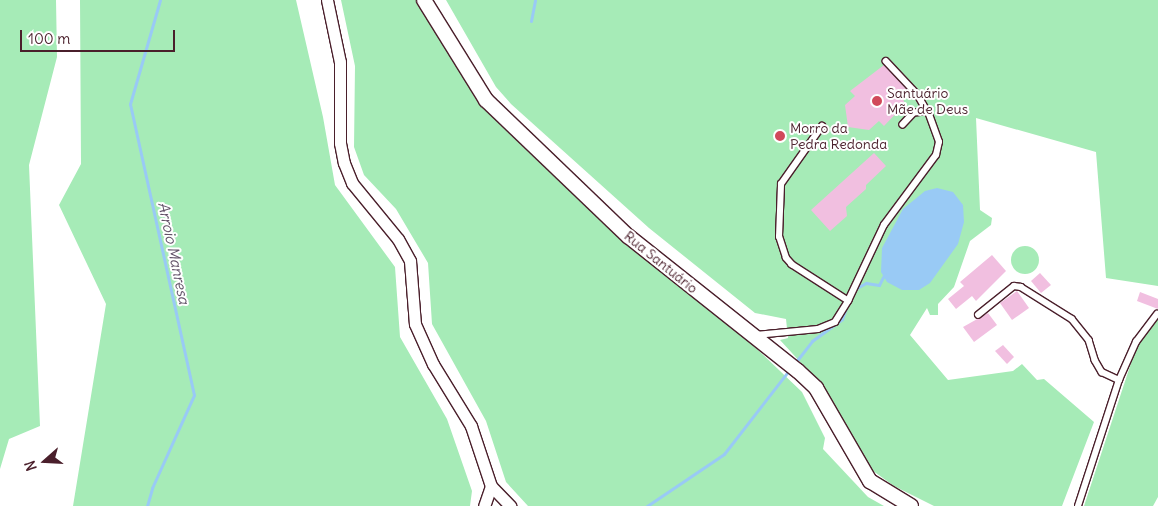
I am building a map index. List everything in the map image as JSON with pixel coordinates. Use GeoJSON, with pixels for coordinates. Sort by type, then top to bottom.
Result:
{"type":"FeatureCollection","features":[{"type":"Feature","properties":{"kind":"street"},"geometry":{"type":"LineString","coordinates":[[327,0],[340,62],[340,143],[344,163],[352,182],[398,239],[410,261],[415,324],[433,364],[472,426],[491,486],[510,506]]}},
{"type":"Feature","properties":{"kind":"street","name":"Rua Santuário"},"geometry":{"type":"LineString","coordinates":[[424,0],[486,100],[628,236],[754,335],[816,388],[870,481],[911,506]]}},
{"type":"Feature","properties":{"kind":"street"},"geometry":{"type":"LineString","coordinates":[[484,506],[491,486]]}},
{"type":"Feature","properties":{"kind":"lane"},"geometry":{"type":"LineString","coordinates":[[754,335],[818,329],[835,322],[848,301],[884,225],[936,155],[939,142],[928,112],[918,96],[886,61]]}},
{"type":"Feature","properties":{"kind":"lane"},"geometry":{"type":"LineString","coordinates":[[904,125],[914,113],[928,112]]}},
{"type":"Feature","properties":{"kind":"lane"},"geometry":{"type":"LineString","coordinates":[[822,126],[781,184],[780,237],[786,258],[792,265],[848,301]]}},
{"type":"Feature","properties":{"kind":"lane"},"geometry":{"type":"LineString","coordinates":[[978,315],[1014,286],[1020,286],[1072,319],[1090,340],[1095,360],[1102,372],[1118,380]]}},
{"type":"Feature","properties":{"kind":"lane"},"geometry":{"type":"LineString","coordinates":[[1078,506],[1118,380],[1136,342],[1157,314]]}},
{"type":"Feature","properties":{"kind":"green space"},"geometry":{"type":"Polygon","coordinates":[[[0,0],[56,0],[57,57],[29,165],[40,426],[9,439],[0,469],[0,0]]]}},
{"type":"Feature","properties":{"kind":"green space"},"geometry":{"type":"Polygon","coordinates":[[[80,0],[296,0],[323,117],[335,185],[395,267],[400,337],[447,419],[472,491],[470,506],[73,506],[106,304],[59,205],[81,164],[80,0]]]}},
{"type":"Feature","properties":{"kind":"green space"},"geometry":{"type":"Polygon","coordinates":[[[341,0],[417,0],[477,101],[633,249],[736,329],[802,392],[825,438],[823,449],[868,497],[884,506],[528,506],[506,482],[486,421],[432,324],[428,263],[396,209],[364,175],[354,147],[355,66],[341,0]]]}},
{"type":"Feature","properties":{"kind":"green space"},"geometry":{"type":"Polygon","coordinates":[[[446,0],[1158,0],[1158,286],[1106,278],[1096,152],[976,118],[980,210],[992,218],[991,225],[970,241],[954,287],[938,304],[938,315],[930,315],[927,308],[910,335],[948,380],[1013,371],[1022,364],[1037,380],[1044,379],[1094,422],[1062,506],[934,506],[894,486],[869,468],[825,389],[780,340],[788,338],[786,319],[755,313],[649,228],[511,104],[496,87],[446,0]]]}},
{"type":"Feature","properties":{"kind":"green space"},"geometry":{"type":"Polygon","coordinates":[[[1025,246],[1035,250],[1039,260],[1035,270],[1025,274],[1015,270],[1011,260],[1015,250],[1025,246]]]}},
{"type":"Feature","properties":{"kind":"green space"},"geometry":{"type":"Polygon","coordinates":[[[1158,314],[1158,497],[1153,506],[1084,506],[1135,351],[1158,314]]]}},
{"type":"Feature","properties":{"kind":"water"},"geometry":{"type":"Polygon","coordinates":[[[937,188],[953,192],[963,205],[964,222],[958,244],[930,283],[919,290],[902,290],[887,282],[881,272],[882,248],[903,209],[925,191],[937,188]]]}},
{"type":"Feature","properties":{"kind":"building","name":"Santuário Mãe de Deus"},"geometry":{"type":"Polygon","coordinates":[[[884,65],[910,93],[903,99],[905,104],[884,126],[879,121],[869,130],[848,127],[845,105],[855,96],[850,91],[884,65]]]}},
{"type":"Feature","properties":{"kind":"building"},"geometry":{"type":"Polygon","coordinates":[[[874,153],[886,166],[866,185],[866,189],[846,207],[847,216],[830,231],[811,210],[874,153]]]}},
{"type":"Feature","properties":{"kind":"building"},"geometry":{"type":"Polygon","coordinates":[[[992,255],[1006,271],[976,301],[972,296],[956,309],[948,299],[964,286],[960,282],[992,255]]]}},
{"type":"Feature","properties":{"kind":"building"},"geometry":{"type":"Polygon","coordinates":[[[1040,273],[1051,285],[1041,293],[1031,281],[1040,273]]]}},
{"type":"Feature","properties":{"kind":"building"},"geometry":{"type":"Polygon","coordinates":[[[1017,291],[1029,308],[1012,320],[1000,303],[1017,291]]]}},
{"type":"Feature","properties":{"kind":"building"},"geometry":{"type":"Polygon","coordinates":[[[1140,292],[1158,299],[1158,309],[1137,301],[1140,292]]]}},
{"type":"Feature","properties":{"kind":"building"},"geometry":{"type":"Polygon","coordinates":[[[988,313],[997,325],[974,342],[963,327],[988,313]]]}},
{"type":"Feature","properties":{"kind":"building"},"geometry":{"type":"Polygon","coordinates":[[[1003,345],[1014,357],[1007,364],[995,351],[1003,345]]]}},
{"type":"Feature","properties":{"kind":"waterway","name":"Arroio Manresa"},"geometry":{"type":"LineString","coordinates":[[147,506],[152,488],[194,395],[130,104],[160,0]]}},
{"type":"Feature","properties":{"kind":"waterway"},"geometry":{"type":"LineString","coordinates":[[531,21],[535,0]]}},
{"type":"Feature","properties":{"kind":"waterway"},"geometry":{"type":"LineString","coordinates":[[855,289],[866,283],[879,285],[885,273]]}},
{"type":"Feature","properties":{"kind":"waterway"},"geometry":{"type":"LineString","coordinates":[[795,363],[812,341],[842,319],[846,308]]}},
{"type":"Feature","properties":{"kind":"waterway"},"geometry":{"type":"LineString","coordinates":[[647,506],[724,454],[790,369]]}},
{"type":"Feature","properties":{"kind":"place","name":"Santuário Mãe de Deus"},"geometry":{"type":"Point","coordinates":[877,101]}},
{"type":"Feature","properties":{"kind":"place","name":"Morro da Pedra Redonda"},"geometry":{"type":"Point","coordinates":[780,136]}}]}
